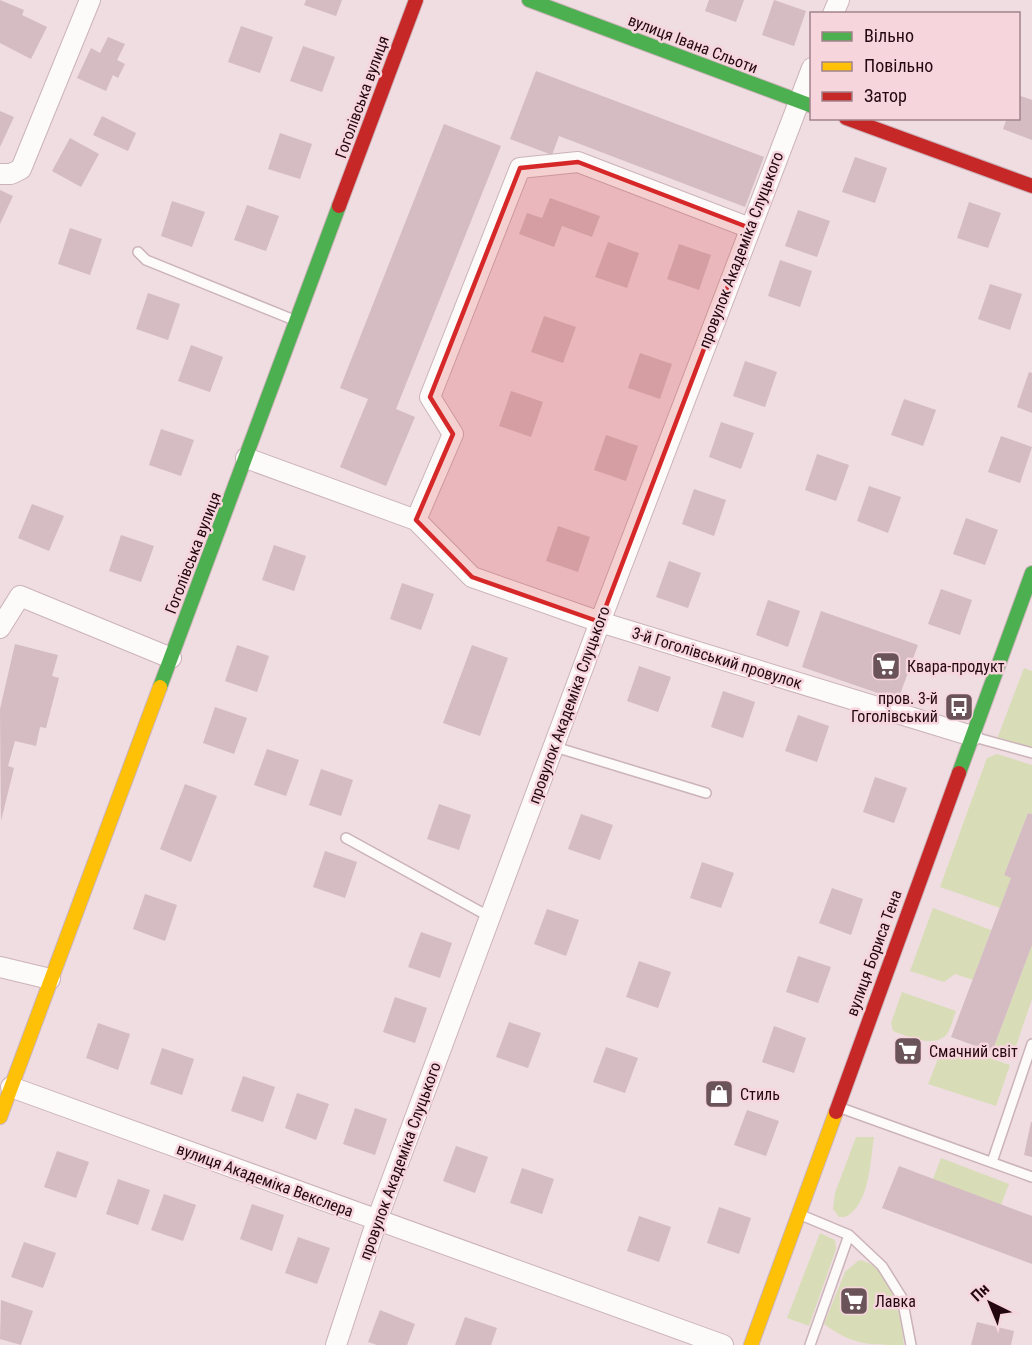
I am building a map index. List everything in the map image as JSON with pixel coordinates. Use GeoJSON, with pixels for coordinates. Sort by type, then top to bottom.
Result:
{"type":"FeatureCollection","features":[{"type":"Feature","properties":{"kind":"street"},"geometry":{"type":"LineString","coordinates":[[0,174],[11,174],[21,169],[90,0]]}},
{"type":"Feature","properties":{"kind":"street","name":"Гоголівська вулиця"},"geometry":{"type":"LineString","coordinates":[[0,1117],[416,0]]}},
{"type":"Feature","properties":{"kind":"street","name":"вулиця Івана Сльоти"},"geometry":{"type":"LineString","coordinates":[[529,0],[805,103]]}},
{"type":"Feature","properties":{"kind":"street","name":"провулок Академіка Слуцького"},"geometry":{"type":"LineString","coordinates":[[336,1345],[377,1220],[600,622],[750,228],[805,103],[810,78]]}},
{"type":"Feature","properties":{"kind":"street"},"geometry":{"type":"LineString","coordinates":[[851,120],[1032,186]]}},
{"type":"Feature","properties":{"kind":"street"},"geometry":{"type":"LineString","coordinates":[[416,520],[453,434],[430,397],[520,168],[578,162],[750,228]]}},
{"type":"Feature","properties":{"kind":"street","name":"3-й Гоголівський провулок"},"geometry":{"type":"LineString","coordinates":[[246,458],[416,520],[472,577],[600,622],[972,736]]}},
{"type":"Feature","properties":{"kind":"street","name":"вулиця Бориса Тена"},"geometry":{"type":"LineString","coordinates":[[751,1345],[1032,573]]}},
{"type":"Feature","properties":{"kind":"street"},"geometry":{"type":"LineString","coordinates":[[0,628],[20,596],[171,658]]}},
{"type":"Feature","properties":{"kind":"street"},"geometry":{"type":"LineString","coordinates":[[0,967],[50,979]]}},
{"type":"Feature","properties":{"kind":"street","name":"вулиця Академіка Векслера"},"geometry":{"type":"LineString","coordinates":[[11,1087],[723,1345]]}},
{"type":"Feature","properties":{"kind":"lane"},"geometry":{"type":"LineString","coordinates":[[138,252],[146,260],[297,321]]}},
{"type":"Feature","properties":{"kind":"lane"},"geometry":{"type":"LineString","coordinates":[[972,736],[1032,753]]}},
{"type":"Feature","properties":{"kind":"lane"},"geometry":{"type":"LineString","coordinates":[[555,747],[706,793]]}},
{"type":"Feature","properties":{"kind":"lane"},"geometry":{"type":"LineString","coordinates":[[346,838],[490,917]]}},
{"type":"Feature","properties":{"kind":"lane"},"geometry":{"type":"LineString","coordinates":[[992,1162],[1032,1044]]}},
{"type":"Feature","properties":{"kind":"lane"},"geometry":{"type":"LineString","coordinates":[[839,1107],[1032,1178]]}},
{"type":"Feature","properties":{"kind":"lane"},"geometry":{"type":"LineString","coordinates":[[800,1215],[849,1235],[882,1266],[895,1285],[907,1317],[911,1345]]}},
{"type":"Feature","properties":{"kind":"lane"},"geometry":{"type":"LineString","coordinates":[[810,1345],[849,1235]]}},
{"type":"Feature","properties":{"kind":"highlighted area"},"geometry":{"type":"Polygon","coordinates":[[[578,162],[750,228],[600,622],[472,577],[416,520],[453,434],[430,397],[520,168],[578,162]]]}},
{"type":"Feature","properties":{"kind":"green space"},"geometry":{"type":"Polygon","coordinates":[[[1024,668],[1032,671],[1032,749],[997,739],[1024,668]]]}},
{"type":"Feature","properties":{"kind":"green space"},"geometry":{"type":"Polygon","coordinates":[[[997,754],[1032,765],[1032,814],[1028,813],[1004,875],[1011,878],[1000,908],[940,887],[987,758],[997,754]]]}},
{"type":"Feature","properties":{"kind":"green space"},"geometry":{"type":"Polygon","coordinates":[[[933,908],[991,930],[973,980],[955,974],[944,982],[910,971],[933,908]]]}},
{"type":"Feature","properties":{"kind":"green space"},"geometry":{"type":"Polygon","coordinates":[[[1032,945],[1032,999],[1013,1055],[992,1052],[1032,945]]]}},
{"type":"Feature","properties":{"kind":"green space"},"geometry":{"type":"Polygon","coordinates":[[[902,992],[956,1011],[950,1029],[944,1037],[939,1040],[926,1041],[893,1031],[891,1023],[902,992]]]}},
{"type":"Feature","properties":{"kind":"green space"},"geometry":{"type":"Polygon","coordinates":[[[960,1048],[1010,1065],[996,1106],[928,1084],[942,1049],[960,1048]]]}},
{"type":"Feature","properties":{"kind":"green space"},"geometry":{"type":"Polygon","coordinates":[[[856,1137],[874,1137],[870,1170],[860,1203],[845,1217],[839,1217],[833,1209],[835,1193],[856,1137]]]}},
{"type":"Feature","properties":{"kind":"green space"},"geometry":{"type":"Polygon","coordinates":[[[941,1158],[1009,1184],[1001,1205],[933,1179],[941,1158]]]}},
{"type":"Feature","properties":{"kind":"green space"},"geometry":{"type":"Polygon","coordinates":[[[820,1233],[835,1240],[836,1249],[809,1326],[787,1318],[820,1233]]]}},
{"type":"Feature","properties":{"kind":"green space"},"geometry":{"type":"Polygon","coordinates":[[[859,1260],[879,1271],[887,1282],[901,1322],[904,1345],[880,1345],[853,1340],[824,1324],[845,1272],[859,1260]]]}},
{"type":"Feature","properties":{"kind":"building"},"geometry":{"type":"Polygon","coordinates":[[[0,0],[24,10],[22,15],[47,27],[31,59],[0,43],[0,0]]]}},
{"type":"Feature","properties":{"kind":"building"},"geometry":{"type":"Polygon","coordinates":[[[306,0],[342,0],[336,16],[304,5],[306,0]]]}},
{"type":"Feature","properties":{"kind":"building"},"geometry":{"type":"Polygon","coordinates":[[[709,0],[744,0],[736,22],[705,11],[709,0]]]}},
{"type":"Feature","properties":{"kind":"building"},"geometry":{"type":"Polygon","coordinates":[[[774,0],[806,11],[794,46],[762,35],[774,0]]]}},
{"type":"Feature","properties":{"kind":"building"},"geometry":{"type":"Polygon","coordinates":[[[241,26],[273,37],[260,73],[228,62],[241,26]]]}},
{"type":"Feature","properties":{"kind":"building"},"geometry":{"type":"Polygon","coordinates":[[[108,37],[125,44],[117,60],[125,64],[118,78],[113,75],[106,91],[77,78],[91,48],[100,53],[108,37]]]}},
{"type":"Feature","properties":{"kind":"building"},"geometry":{"type":"Polygon","coordinates":[[[303,46],[335,57],[322,92],[290,81],[303,46]]]}},
{"type":"Feature","properties":{"kind":"building"},"geometry":{"type":"Polygon","coordinates":[[[536,71],[764,157],[745,207],[559,136],[552,155],[510,139],[536,71]]]}},
{"type":"Feature","properties":{"kind":"building"},"geometry":{"type":"Polygon","coordinates":[[[1020,96],[1032,100],[1032,140],[1003,129],[1006,120],[1020,120],[1020,96]]]}},
{"type":"Feature","properties":{"kind":"building"},"geometry":{"type":"Polygon","coordinates":[[[0,111],[14,117],[0,147],[0,111]]]}},
{"type":"Feature","properties":{"kind":"building"},"geometry":{"type":"Polygon","coordinates":[[[102,116],[136,133],[128,151],[93,135],[102,116]]]}},
{"type":"Feature","properties":{"kind":"building"},"geometry":{"type":"Polygon","coordinates":[[[444,124],[501,146],[396,409],[415,417],[386,486],[340,467],[368,399],[340,388],[444,124]]]}},
{"type":"Feature","properties":{"kind":"building"},"geometry":{"type":"Polygon","coordinates":[[[280,133],[312,144],[300,179],[268,169],[280,133]]]}},
{"type":"Feature","properties":{"kind":"building"},"geometry":{"type":"Polygon","coordinates":[[[70,138],[99,154],[81,187],[52,171],[70,138]]]}},
{"type":"Feature","properties":{"kind":"building"},"geometry":{"type":"Polygon","coordinates":[[[855,157],[887,168],[875,203],[842,192],[855,157]]]}},
{"type":"Feature","properties":{"kind":"building"},"geometry":{"type":"Polygon","coordinates":[[[0,190],[13,196],[0,224],[0,190]]]}},
{"type":"Feature","properties":{"kind":"building"},"geometry":{"type":"Polygon","coordinates":[[[550,198],[600,216],[592,237],[562,226],[554,247],[519,234],[527,213],[542,218],[550,198]]]}},
{"type":"Feature","properties":{"kind":"building"},"geometry":{"type":"Polygon","coordinates":[[[172,201],[205,212],[192,247],[161,236],[172,201]]]}},
{"type":"Feature","properties":{"kind":"building"},"geometry":{"type":"Polygon","coordinates":[[[969,202],[1001,213],[988,248],[957,238],[969,202]]]}},
{"type":"Feature","properties":{"kind":"building"},"geometry":{"type":"Polygon","coordinates":[[[247,205],[279,216],[266,251],[234,240],[247,205]]]}},
{"type":"Feature","properties":{"kind":"building"},"geometry":{"type":"Polygon","coordinates":[[[798,210],[830,221],[817,257],[785,246],[798,210]]]}},
{"type":"Feature","properties":{"kind":"building"},"geometry":{"type":"Polygon","coordinates":[[[70,228],[102,239],[90,275],[58,264],[70,228]]]}},
{"type":"Feature","properties":{"kind":"building"},"geometry":{"type":"Polygon","coordinates":[[[608,242],[639,253],[627,288],[595,277],[608,242]]]}},
{"type":"Feature","properties":{"kind":"building"},"geometry":{"type":"Polygon","coordinates":[[[679,244],[711,255],[699,290],[667,279],[679,244]]]}},
{"type":"Feature","properties":{"kind":"building"},"geometry":{"type":"Polygon","coordinates":[[[780,260],[812,271],[800,307],[768,296],[780,260]]]}},
{"type":"Feature","properties":{"kind":"building"},"geometry":{"type":"Polygon","coordinates":[[[990,284],[1022,294],[1010,330],[978,319],[990,284]]]}},
{"type":"Feature","properties":{"kind":"building"},"geometry":{"type":"Polygon","coordinates":[[[148,293],[180,304],[168,340],[136,329],[148,293]]]}},
{"type":"Feature","properties":{"kind":"building"},"geometry":{"type":"Polygon","coordinates":[[[544,316],[576,327],[563,363],[531,352],[544,316]]]}},
{"type":"Feature","properties":{"kind":"building"},"geometry":{"type":"Polygon","coordinates":[[[191,345],[223,357],[210,392],[178,381],[191,345]]]}},
{"type":"Feature","properties":{"kind":"building"},"geometry":{"type":"Polygon","coordinates":[[[640,353],[672,364],[660,399],[628,388],[640,353]]]}},
{"type":"Feature","properties":{"kind":"building"},"geometry":{"type":"Polygon","coordinates":[[[745,361],[777,372],[765,407],[733,396],[745,361]]]}},
{"type":"Feature","properties":{"kind":"building"},"geometry":{"type":"Polygon","coordinates":[[[1029,372],[1032,373],[1032,413],[1017,407],[1029,372]]]}},
{"type":"Feature","properties":{"kind":"building"},"geometry":{"type":"Polygon","coordinates":[[[511,391],[543,402],[531,437],[499,426],[511,391]]]}},
{"type":"Feature","properties":{"kind":"building"},"geometry":{"type":"Polygon","coordinates":[[[904,399],[936,410],[923,446],[891,435],[904,399]]]}},
{"type":"Feature","properties":{"kind":"building"},"geometry":{"type":"Polygon","coordinates":[[[721,422],[754,433],[741,469],[709,457],[721,422]]]}},
{"type":"Feature","properties":{"kind":"building"},"geometry":{"type":"Polygon","coordinates":[[[161,429],[194,440],[181,476],[149,465],[161,429]]]}},
{"type":"Feature","properties":{"kind":"building"},"geometry":{"type":"Polygon","coordinates":[[[606,435],[638,446],[626,481],[594,470],[606,435]]]}},
{"type":"Feature","properties":{"kind":"building"},"geometry":{"type":"Polygon","coordinates":[[[1001,436],[1032,447],[1020,483],[988,472],[1001,436]]]}},
{"type":"Feature","properties":{"kind":"building"},"geometry":{"type":"Polygon","coordinates":[[[817,454],[849,465],[836,501],[805,490],[817,454]]]}},
{"type":"Feature","properties":{"kind":"building"},"geometry":{"type":"Polygon","coordinates":[[[869,486],[901,497],[888,533],[857,521],[869,486]]]}},
{"type":"Feature","properties":{"kind":"building"},"geometry":{"type":"Polygon","coordinates":[[[694,489],[726,500],[714,536],[682,524],[694,489]]]}},
{"type":"Feature","properties":{"kind":"building"},"geometry":{"type":"Polygon","coordinates":[[[32,504],[64,516],[49,551],[18,538],[32,504]]]}},
{"type":"Feature","properties":{"kind":"building"},"geometry":{"type":"Polygon","coordinates":[[[966,518],[998,530],[985,565],[953,554],[966,518]]]}},
{"type":"Feature","properties":{"kind":"building"},"geometry":{"type":"Polygon","coordinates":[[[558,526],[590,537],[578,572],[546,561],[558,526]]]}},
{"type":"Feature","properties":{"kind":"building"},"geometry":{"type":"Polygon","coordinates":[[[121,535],[154,546],[141,582],[109,571],[121,535]]]}},
{"type":"Feature","properties":{"kind":"building"},"geometry":{"type":"Polygon","coordinates":[[[274,545],[306,556],[294,591],[262,580],[274,545]]]}},
{"type":"Feature","properties":{"kind":"building"},"geometry":{"type":"Polygon","coordinates":[[[669,561],[701,573],[688,608],[656,597],[669,561]]]}},
{"type":"Feature","properties":{"kind":"building"},"geometry":{"type":"Polygon","coordinates":[[[402,583],[434,594],[421,630],[390,619],[402,583]]]}},
{"type":"Feature","properties":{"kind":"building"},"geometry":{"type":"Polygon","coordinates":[[[941,589],[972,600],[960,635],[928,624],[941,589]]]}},
{"type":"Feature","properties":{"kind":"building"},"geometry":{"type":"Polygon","coordinates":[[[768,600],[800,611],[788,647],[756,635],[768,600]]]}},
{"type":"Feature","properties":{"kind":"building"},"geometry":{"type":"Polygon","coordinates":[[[821,611],[918,645],[898,700],[802,667],[821,611]]]}},
{"type":"Feature","properties":{"kind":"building"},"geometry":{"type":"Polygon","coordinates":[[[15,644],[58,655],[52,676],[59,678],[46,728],[40,727],[36,746],[15,741],[8,766],[14,768],[1,821],[0,709],[15,644]]]}},
{"type":"Feature","properties":{"kind":"building"},"geometry":{"type":"Polygon","coordinates":[[[237,645],[269,656],[257,692],[225,681],[237,645]]]}},
{"type":"Feature","properties":{"kind":"building"},"geometry":{"type":"Polygon","coordinates":[[[472,645],[508,658],[480,736],[443,723],[472,645]]]}},
{"type":"Feature","properties":{"kind":"building"},"geometry":{"type":"Polygon","coordinates":[[[639,666],[671,677],[658,712],[627,701],[639,666]]]}},
{"type":"Feature","properties":{"kind":"building"},"geometry":{"type":"Polygon","coordinates":[[[723,691],[755,702],[743,738],[711,727],[723,691]]]}},
{"type":"Feature","properties":{"kind":"building"},"geometry":{"type":"Polygon","coordinates":[[[215,707],[247,718],[234,754],[203,743],[215,707]]]}},
{"type":"Feature","properties":{"kind":"building"},"geometry":{"type":"Polygon","coordinates":[[[798,715],[829,726],[817,762],[785,751],[798,715]]]}},
{"type":"Feature","properties":{"kind":"building"},"geometry":{"type":"Polygon","coordinates":[[[267,749],[299,760],[286,796],[254,785],[267,749]]]}},
{"type":"Feature","properties":{"kind":"building"},"geometry":{"type":"Polygon","coordinates":[[[321,769],[353,780],[341,816],[309,805],[321,769]]]}},
{"type":"Feature","properties":{"kind":"building"},"geometry":{"type":"Polygon","coordinates":[[[875,777],[907,788],[894,823],[863,812],[875,777]]]}},
{"type":"Feature","properties":{"kind":"building"},"geometry":{"type":"Polygon","coordinates":[[[185,784],[217,796],[191,862],[160,849],[185,784]]]}},
{"type":"Feature","properties":{"kind":"building"},"geometry":{"type":"Polygon","coordinates":[[[439,804],[471,815],[459,850],[427,839],[439,804]]]}},
{"type":"Feature","properties":{"kind":"building"},"geometry":{"type":"Polygon","coordinates":[[[1028,813],[1032,814],[1032,945],[992,1052],[951,1037],[1011,878],[1004,875],[1028,813]]]}},
{"type":"Feature","properties":{"kind":"building"},"geometry":{"type":"Polygon","coordinates":[[[581,814],[613,825],[600,860],[568,849],[581,814]]]}},
{"type":"Feature","properties":{"kind":"building"},"geometry":{"type":"Polygon","coordinates":[[[325,851],[357,862],[345,898],[313,887],[325,851]]]}},
{"type":"Feature","properties":{"kind":"building"},"geometry":{"type":"Polygon","coordinates":[[[702,862],[734,873],[721,908],[690,898],[702,862]]]}},
{"type":"Feature","properties":{"kind":"building"},"geometry":{"type":"Polygon","coordinates":[[[832,888],[863,899],[851,935],[819,923],[832,888]]]}},
{"type":"Feature","properties":{"kind":"building"},"geometry":{"type":"Polygon","coordinates":[[[145,894],[177,905],[165,941],[133,929],[145,894]]]}},
{"type":"Feature","properties":{"kind":"building"},"geometry":{"type":"Polygon","coordinates":[[[547,909],[579,920],[566,956],[534,944],[547,909]]]}},
{"type":"Feature","properties":{"kind":"building"},"geometry":{"type":"Polygon","coordinates":[[[421,932],[452,943],[440,978],[408,967],[421,932]]]}},
{"type":"Feature","properties":{"kind":"building"},"geometry":{"type":"Polygon","coordinates":[[[798,956],[831,967],[818,1003],[786,992],[798,956]]]}},
{"type":"Feature","properties":{"kind":"building"},"geometry":{"type":"Polygon","coordinates":[[[639,961],[671,972],[658,1008],[626,997],[639,961]]]}},
{"type":"Feature","properties":{"kind":"building"},"geometry":{"type":"Polygon","coordinates":[[[395,997],[427,1008],[415,1043],[383,1032],[395,997]]]}},
{"type":"Feature","properties":{"kind":"building"},"geometry":{"type":"Polygon","coordinates":[[[509,1022],[541,1033],[528,1068],[496,1057],[509,1022]]]}},
{"type":"Feature","properties":{"kind":"building"},"geometry":{"type":"Polygon","coordinates":[[[98,1023],[130,1034],[118,1070],[86,1058],[98,1023]]]}},
{"type":"Feature","properties":{"kind":"building"},"geometry":{"type":"Polygon","coordinates":[[[774,1026],[806,1038],[794,1073],[762,1062],[774,1026]]]}},
{"type":"Feature","properties":{"kind":"building"},"geometry":{"type":"Polygon","coordinates":[[[606,1047],[638,1058],[625,1093],[593,1082],[606,1047]]]}},
{"type":"Feature","properties":{"kind":"building"},"geometry":{"type":"Polygon","coordinates":[[[162,1048],[194,1059],[182,1095],[150,1084],[162,1048]]]}},
{"type":"Feature","properties":{"kind":"building"},"geometry":{"type":"Polygon","coordinates":[[[243,1076],[275,1087],[263,1122],[231,1111],[243,1076]]]}},
{"type":"Feature","properties":{"kind":"building"},"geometry":{"type":"Polygon","coordinates":[[[297,1093],[329,1104],[316,1140],[285,1128],[297,1093]]]}},
{"type":"Feature","properties":{"kind":"building"},"geometry":{"type":"Polygon","coordinates":[[[355,1108],[387,1119],[375,1155],[343,1144],[355,1108]]]}},
{"type":"Feature","properties":{"kind":"building"},"geometry":{"type":"Polygon","coordinates":[[[747,1110],[779,1121],[766,1156],[734,1145],[747,1110]]]}},
{"type":"Feature","properties":{"kind":"building"},"geometry":{"type":"Polygon","coordinates":[[[1032,1122],[1032,1157],[1024,1155],[1032,1122]]]}},
{"type":"Feature","properties":{"kind":"building"},"geometry":{"type":"Polygon","coordinates":[[[456,1146],[488,1157],[475,1193],[443,1181],[456,1146]]]}},
{"type":"Feature","properties":{"kind":"building"},"geometry":{"type":"Polygon","coordinates":[[[57,1151],[89,1162],[76,1198],[44,1187],[57,1151]]]}},
{"type":"Feature","properties":{"kind":"building"},"geometry":{"type":"Polygon","coordinates":[[[899,1166],[1032,1216],[1032,1264],[882,1208],[899,1166]]]}},
{"type":"Feature","properties":{"kind":"building"},"geometry":{"type":"Polygon","coordinates":[[[522,1168],[554,1179],[542,1214],[510,1203],[522,1168]]]}},
{"type":"Feature","properties":{"kind":"building"},"geometry":{"type":"Polygon","coordinates":[[[118,1179],[150,1190],[138,1225],[106,1214],[118,1179]]]}},
{"type":"Feature","properties":{"kind":"building"},"geometry":{"type":"Polygon","coordinates":[[[164,1194],[196,1205],[183,1241],[151,1230],[164,1194]]]}},
{"type":"Feature","properties":{"kind":"building"},"geometry":{"type":"Polygon","coordinates":[[[252,1204],[284,1215],[272,1251],[240,1239],[252,1204]]]}},
{"type":"Feature","properties":{"kind":"building"},"geometry":{"type":"Polygon","coordinates":[[[719,1207],[751,1218],[739,1254],[707,1243],[719,1207]]]}},
{"type":"Feature","properties":{"kind":"building"},"geometry":{"type":"Polygon","coordinates":[[[639,1216],[671,1227],[659,1262],[627,1251],[639,1216]]]}},
{"type":"Feature","properties":{"kind":"building"},"geometry":{"type":"Polygon","coordinates":[[[298,1237],[330,1248],[317,1284],[285,1273],[298,1237]]]}},
{"type":"Feature","properties":{"kind":"building"},"geometry":{"type":"Polygon","coordinates":[[[24,1242],[56,1253],[43,1288],[11,1277],[24,1242]]]}},
{"type":"Feature","properties":{"kind":"building"},"geometry":{"type":"Polygon","coordinates":[[[1,1300],[33,1311],[21,1345],[0,1339],[1,1300]]]}},
{"type":"Feature","properties":{"kind":"building"},"geometry":{"type":"Polygon","coordinates":[[[380,1310],[415,1324],[407,1345],[377,1345],[368,1342],[380,1310]]]}},
{"type":"Feature","properties":{"kind":"building"},"geometry":{"type":"Polygon","coordinates":[[[465,1317],[497,1328],[491,1345],[455,1345],[465,1317]]]}},
{"type":"Feature","properties":{"kind":"building"},"geometry":{"type":"Polygon","coordinates":[[[977,1322],[1014,1331],[1011,1345],[971,1345],[977,1322]]]}},
{"type":"Feature","properties":{"kind":"traffic: fast"},"geometry":{"type":"LineString","coordinates":[[529,0],[810,105]]}},
{"type":"Feature","properties":{"kind":"traffic: fast"},"geometry":{"type":"LineString","coordinates":[[160,687],[339,206]]}},
{"type":"Feature","properties":{"kind":"traffic: fast"},"geometry":{"type":"LineString","coordinates":[[959,773],[1032,573]]}},
{"type":"Feature","properties":{"kind":"traffic: slow"},"geometry":{"type":"LineString","coordinates":[[0,1117],[160,687]]}},
{"type":"Feature","properties":{"kind":"traffic: slow"},"geometry":{"type":"LineString","coordinates":[[751,1345],[836,1112]]}},
{"type":"Feature","properties":{"kind":"traffic: jam"},"geometry":{"type":"LineString","coordinates":[[339,206],[416,0]]}},
{"type":"Feature","properties":{"kind":"traffic: jam"},"geometry":{"type":"LineString","coordinates":[[851,120],[1032,186]]}},
{"type":"Feature","properties":{"kind":"traffic: jam"},"geometry":{"type":"LineString","coordinates":[[836,1112],[959,773]]}},
{"type":"Feature","properties":{"kind":"place","name":"Квара-продукт"},"geometry":{"type":"Point","coordinates":[886,666]}},
{"type":"Feature","properties":{"kind":"place","name":"пров. 3-й Гоголівський"},"geometry":{"type":"Point","coordinates":[959,707]}},
{"type":"Feature","properties":{"kind":"place","name":"Смачний світ"},"geometry":{"type":"Point","coordinates":[908,1051]}},
{"type":"Feature","properties":{"kind":"place","name":"Стиль"},"geometry":{"type":"Point","coordinates":[719,1094]}},
{"type":"Feature","properties":{"kind":"place","name":"Лавка"},"geometry":{"type":"Point","coordinates":[854,1301]}}]}
